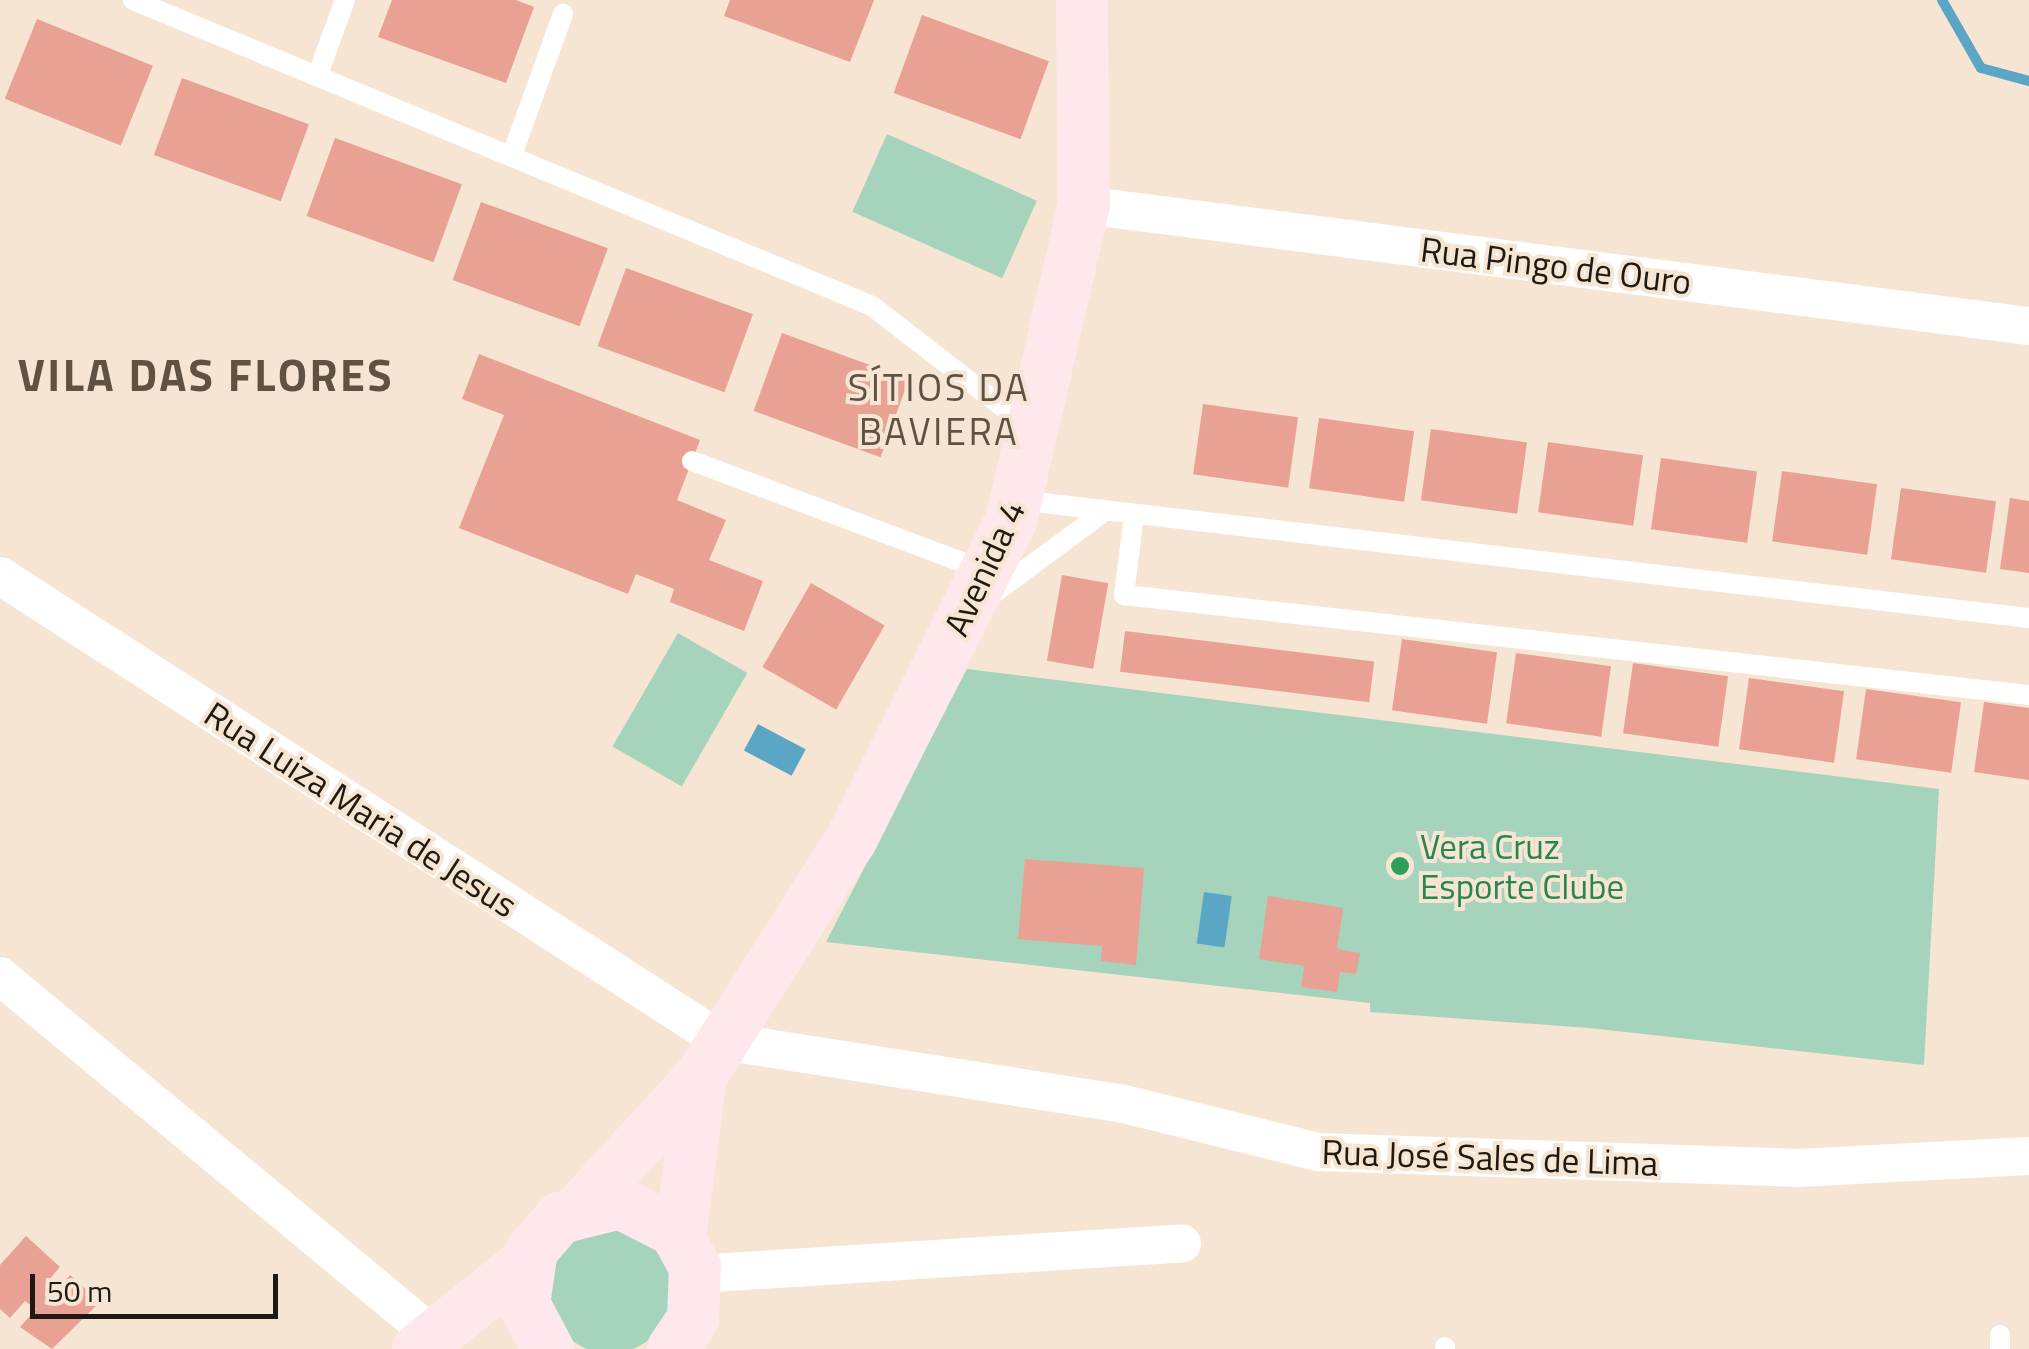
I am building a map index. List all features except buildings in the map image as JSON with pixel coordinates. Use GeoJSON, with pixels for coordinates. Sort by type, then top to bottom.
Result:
{"type":"FeatureCollection","features":[{"type":"Feature","properties":{"kind":"street","name":"Avenida 4"},"geometry":{"type":"LineString","coordinates":[[433,1345],[529,1260],[544,1232],[580,1208],[711,1058],[851,840],[976,593],[1017,500],[1036,432],[1084,204],[1082,0]]}},
{"type":"Feature","properties":{"kind":"street","name":"Rua Pingo de Ouro"},"geometry":{"type":"LineString","coordinates":[[1084,204],[2029,326]]}},
{"type":"Feature","properties":{"kind":"street","name":"Rua Luiza Maria de Jesus"},"geometry":{"type":"LineString","coordinates":[[0,576],[711,1058]]}},
{"type":"Feature","properties":{"kind":"street"},"geometry":{"type":"LineString","coordinates":[[0,976],[433,1345]]}},
{"type":"Feature","properties":{"kind":"street","name":"Avenida 4"},"geometry":{"type":"LineString","coordinates":[[673,1349],[693,1319],[691,1268],[711,1058]]}},
{"type":"Feature","properties":{"kind":"street","name":"Rua José Sales de Lima"},"geometry":{"type":"LineString","coordinates":[[711,1058],[1124,1104],[1318,1152],[1798,1168],[2029,1156]]}},
{"type":"Feature","properties":{"kind":"street"},"geometry":{"type":"LineString","coordinates":[[580,1208],[600,1203],[641,1208],[691,1268],[713,1349]]}},
{"type":"Feature","properties":{"kind":"street"},"geometry":{"type":"LineString","coordinates":[[691,1268],[1182,1243]]}},
{"type":"Feature","properties":{"kind":"street"},"geometry":{"type":"LineString","coordinates":[[529,1260],[524,1304],[548,1349]]}},
{"type":"Feature","properties":{"kind":"lane"},"geometry":{"type":"LineString","coordinates":[[133,0],[512,152],[872,306],[1036,432]]}},
{"type":"Feature","properties":{"kind":"lane"},"geometry":{"type":"LineString","coordinates":[[318,74],[345,0]]}},
{"type":"Feature","properties":{"kind":"lane"},"geometry":{"type":"LineString","coordinates":[[512,152],[563,14]]}},
{"type":"Feature","properties":{"kind":"lane"},"geometry":{"type":"LineString","coordinates":[[692,461],[976,593],[1105,511]]}},
{"type":"Feature","properties":{"kind":"lane"},"geometry":{"type":"LineString","coordinates":[[1017,500],[2029,618]]}},
{"type":"Feature","properties":{"kind":"lane"},"geometry":{"type":"LineString","coordinates":[[1134,514],[1124,594],[2029,695]]}},
{"type":"Feature","properties":{"kind":"green space"},"geometry":{"type":"Polygon","coordinates":[[[887,134],[1037,201],[1002,278],[852,212],[887,134]]]}},
{"type":"Feature","properties":{"kind":"green space"},"geometry":{"type":"Polygon","coordinates":[[[678,633],[747,673],[682,786],[612,746],[678,633]]]}},
{"type":"Feature","properties":{"kind":"green space","name":"Vera Cruz Esporte Clube"},"geometry":{"type":"Polygon","coordinates":[[[967,669],[1939,789],[1924,1065],[1589,1028],[1370,1012],[1370,1003],[826,942],[967,669]]]}},
{"type":"Feature","properties":{"kind":"green space"},"geometry":{"type":"Polygon","coordinates":[[[610,1225],[634,1230],[655,1244],[669,1265],[674,1289],[669,1313],[655,1334],[634,1348],[610,1353],[586,1348],[565,1334],[551,1313],[546,1289],[551,1265],[565,1244],[586,1230],[610,1225]]]}},
{"type":"Feature","properties":{"kind":"water"},"geometry":{"type":"Polygon","coordinates":[[[758,724],[806,749],[792,776],[744,750],[758,724]]]}},
{"type":"Feature","properties":{"kind":"water"},"geometry":{"type":"Polygon","coordinates":[[[1204,892],[1232,896],[1224,947],[1197,943],[1204,892]]]}},
{"type":"Feature","properties":{"kind":"waterway"},"geometry":{"type":"LineString","coordinates":[[1942,0],[1981,68],[2029,81]]}},
{"type":"Feature","properties":{"kind":"place","name":"Vera Cruz Esporte Clube"},"geometry":{"type":"Point","coordinates":[1400,866]}},
{"type":"Feature","properties":{"kind":"district","name":"VILA DAS FLORES"},"geometry":{"type":"Point","coordinates":[206,375]}},
{"type":"Feature","properties":{"kind":"district","name":"SÍTIOS DA BAVIERA"},"geometry":{"type":"Point","coordinates":[939,410]}}]}
